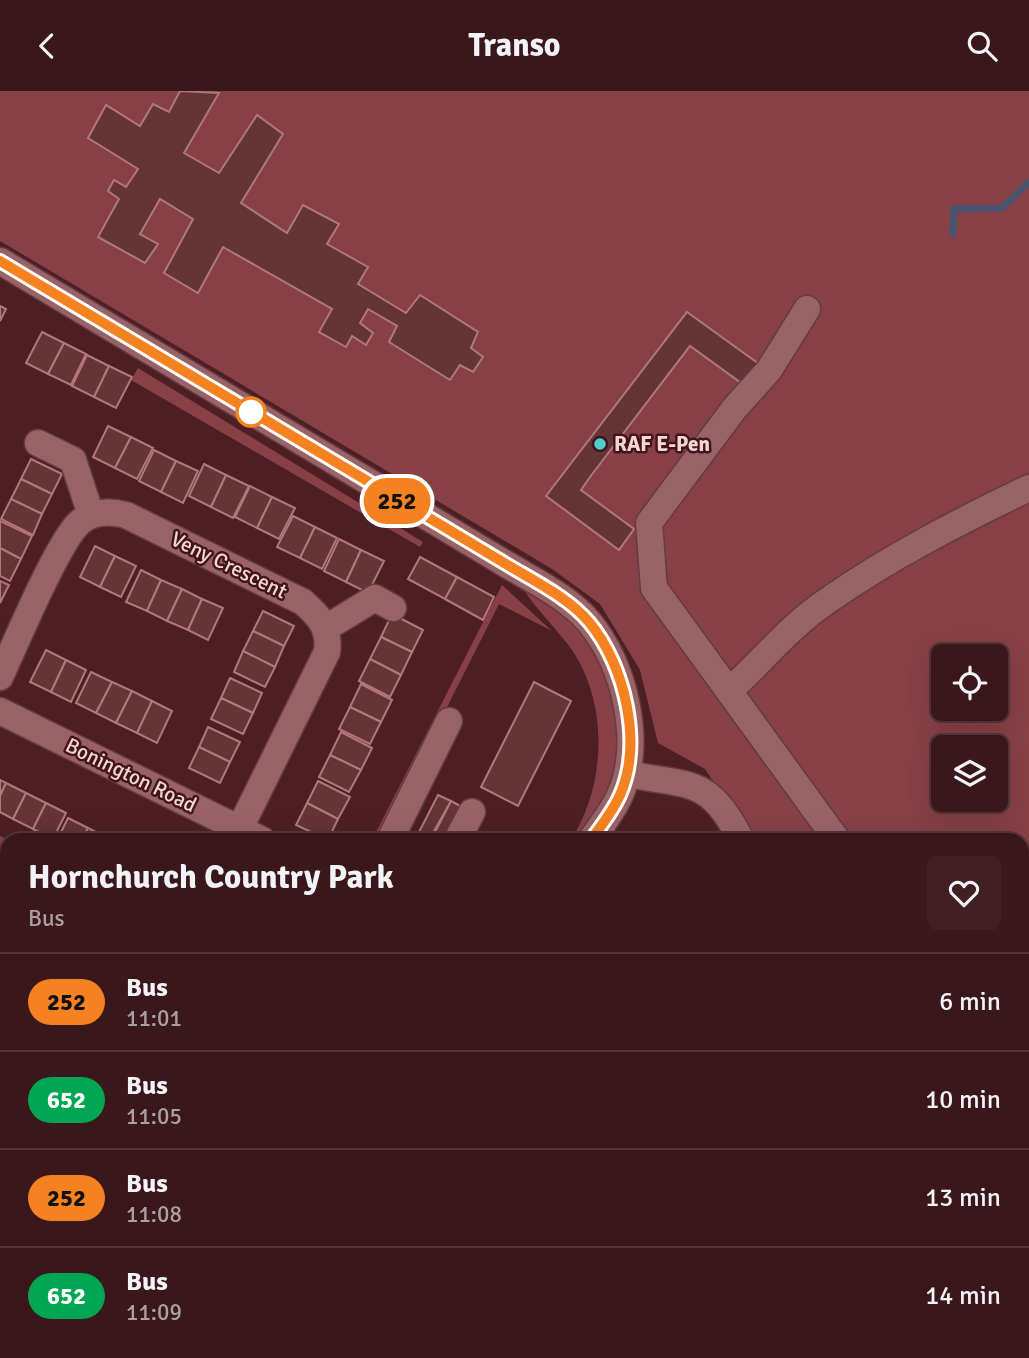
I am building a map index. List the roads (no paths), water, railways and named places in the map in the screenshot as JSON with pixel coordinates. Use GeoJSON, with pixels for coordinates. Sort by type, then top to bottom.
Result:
{"type":"FeatureCollection","features":[{"type":"Feature","properties":{"kind":"street"},"geometry":{"type":"LineString","coordinates":[[0,261],[565,600],[589,622],[621,683],[629,741],[627,773],[620,795],[596,833]]}},
{"type":"Feature","properties":{"kind":"street"},"geometry":{"type":"LineString","coordinates":[[807,309],[769,370],[734,409],[649,523],[654,588],[832,833]]}},
{"type":"Feature","properties":{"kind":"street"},"geometry":{"type":"LineString","coordinates":[[0,677],[70,532],[91,515],[72,460],[38,443]]}},
{"type":"Feature","properties":{"kind":"street"},"geometry":{"type":"LineString","coordinates":[[729,691],[776,643],[826,601],[964,519],[1029,488]]}},
{"type":"Feature","properties":{"kind":"street","name":"Veny Crescent"},"geometry":{"type":"LineString","coordinates":[[91,515],[114,512],[126,515],[303,601],[320,617],[326,628]]}},
{"type":"Feature","properties":{"kind":"street"},"geometry":{"type":"LineString","coordinates":[[251,833],[327,652],[326,628],[375,598],[393,608]]}},
{"type":"Feature","properties":{"kind":"street","name":"Bonington Road"},"geometry":{"type":"LineString","coordinates":[[0,711],[249,833]]}},
{"type":"Feature","properties":{"kind":"street"},"geometry":{"type":"LineString","coordinates":[[393,833],[449,720]]}},
{"type":"Feature","properties":{"kind":"street"},"geometry":{"type":"LineString","coordinates":[[627,773],[693,785],[713,796],[728,814],[738,833]]}},
{"type":"Feature","properties":{"kind":"street"},"geometry":{"type":"LineString","coordinates":[[461,833],[472,812]]}},
{"type":"Feature","properties":{"kind":"waterway"},"geometry":{"type":"LineString","coordinates":[[953,234],[954,209],[1002,208],[1029,182]]}},
{"type":"Feature","properties":{"kind":"place","name":"RAF E-Pen"},"geometry":{"type":"Point","coordinates":[600,444]}}]}
